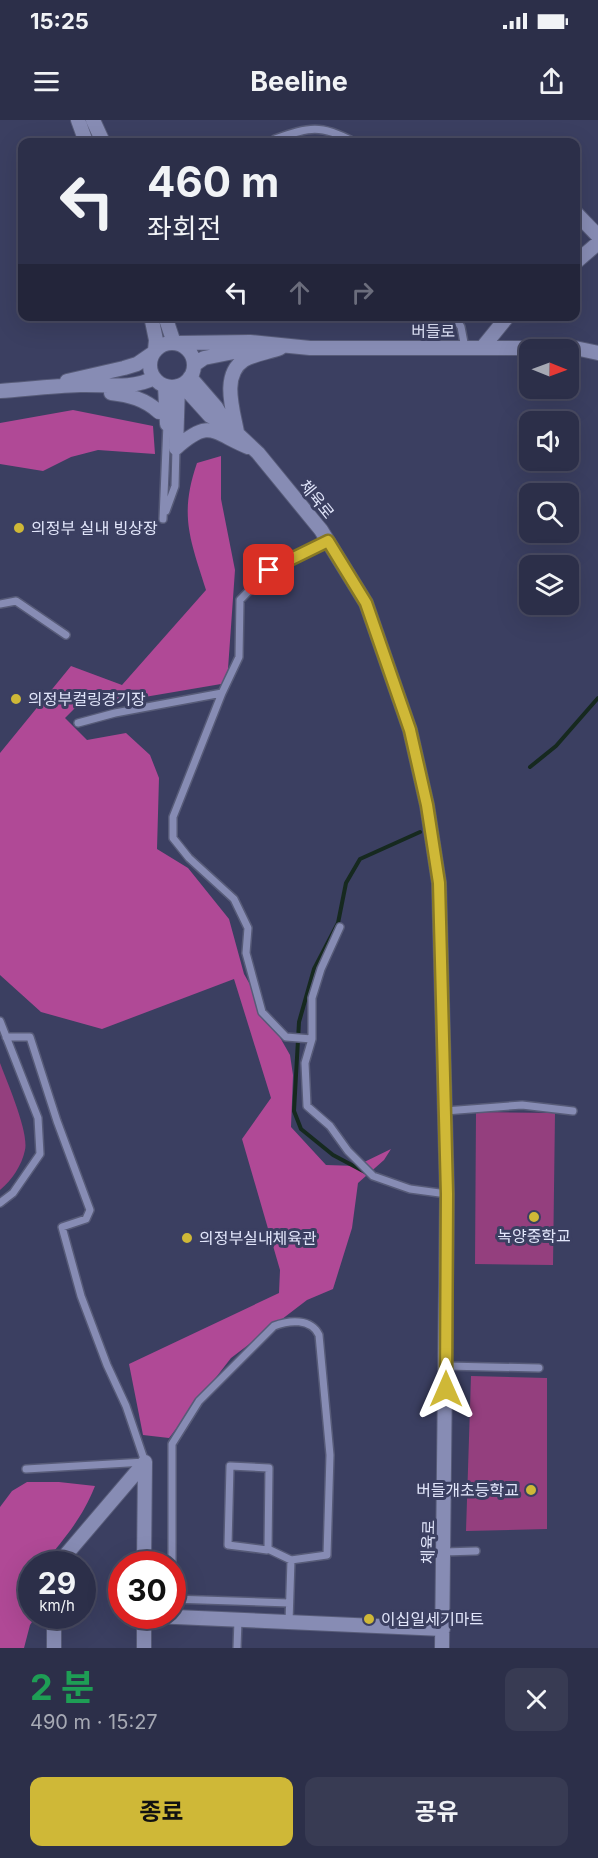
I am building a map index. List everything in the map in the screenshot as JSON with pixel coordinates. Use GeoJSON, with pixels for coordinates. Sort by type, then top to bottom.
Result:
{"type":"FeatureCollection","features":[{"type":"Feature","properties":{"kind":"street"},"geometry":{"type":"LineString","coordinates":[[78,120],[85,138]]}},
{"type":"Feature","properties":{"kind":"street"},"geometry":{"type":"LineString","coordinates":[[93,120],[101,138]]}},
{"type":"Feature","properties":{"kind":"street"},"geometry":{"type":"LineString","coordinates":[[580,217],[598,236]]}},
{"type":"Feature","properties":{"kind":"street"},"geometry":{"type":"LineString","coordinates":[[580,259],[598,243]]}},
{"type":"Feature","properties":{"kind":"street"},"geometry":{"type":"LineString","coordinates":[[152,321],[156,340],[149,366],[177,380]]}},
{"type":"Feature","properties":{"kind":"street","name":"체육로"},"geometry":{"type":"LineString","coordinates":[[167,321],[176,343],[189,351],[177,380],[216,407],[225,422],[258,453],[318,526],[366,603],[410,730],[427,805],[439,883],[447,1194],[442,1648]]}},
{"type":"Feature","properties":{"kind":"street"},"geometry":{"type":"LineString","coordinates":[[482,348],[504,321]]}},
{"type":"Feature","properties":{"kind":"street","name":"버들로"},"geometry":{"type":"LineString","coordinates":[[52,387],[74,378],[137,364],[164,344],[176,343],[250,342],[285,347],[575,348],[598,353]]}},
{"type":"Feature","properties":{"kind":"street"},"geometry":{"type":"LineString","coordinates":[[52,387],[126,394],[147,402],[163,418],[177,380],[204,358],[268,345]]}},
{"type":"Feature","properties":{"kind":"street"},"geometry":{"type":"LineString","coordinates":[[237,432],[230,392],[233,374],[244,360],[285,347]]}},
{"type":"Feature","properties":{"kind":"street"},"geometry":{"type":"LineString","coordinates":[[0,391],[129,385],[177,380]]}},
{"type":"Feature","properties":{"kind":"street"},"geometry":{"type":"LineString","coordinates":[[176,448],[177,380]]}},
{"type":"Feature","properties":{"kind":"street"},"geometry":{"type":"LineString","coordinates":[[176,448],[192,434],[200,430],[212,430],[258,453]]}},
{"type":"Feature","properties":{"kind":"street"},"geometry":{"type":"LineString","coordinates":[[69,1551],[145,1462]]}},
{"type":"Feature","properties":{"kind":"street"},"geometry":{"type":"LineString","coordinates":[[144,1551],[145,1462]]}},
{"type":"Feature","properties":{"kind":"street"},"geometry":{"type":"LineString","coordinates":[[186,1618],[443,1629]]}},
{"type":"Feature","properties":{"kind":"street"},"geometry":{"type":"LineString","coordinates":[[54,1629],[54,1648]]}},
{"type":"Feature","properties":{"kind":"street"},"geometry":{"type":"LineString","coordinates":[[144,1629],[144,1648]]}},
{"type":"Feature","properties":{"kind":"lane"},"geometry":{"type":"LineString","coordinates":[[278,138],[303,129],[334,131],[347,138]]}},
{"type":"Feature","properties":{"kind":"lane"},"geometry":{"type":"LineString","coordinates":[[457,321],[465,348]]}},
{"type":"Feature","properties":{"kind":"lane"},"geometry":{"type":"LineString","coordinates":[[163,418],[163,519],[175,486],[176,448]]}},
{"type":"Feature","properties":{"kind":"lane"},"geometry":{"type":"LineString","coordinates":[[309,1038],[286,1036],[262,1012],[246,953],[248,928],[234,899],[189,858],[173,838],[173,817],[222,693],[239,657],[240,600],[269,570],[328,541]]}},
{"type":"Feature","properties":{"kind":"lane"},"geometry":{"type":"LineString","coordinates":[[0,604],[16,601],[66,635]]}},
{"type":"Feature","properties":{"kind":"lane"},"geometry":{"type":"LineString","coordinates":[[78,723],[115,713],[222,693]]}},
{"type":"Feature","properties":{"kind":"lane"},"geometry":{"type":"LineString","coordinates":[[340,927],[321,969],[312,998],[305,1063],[307,1106],[330,1126],[348,1151],[373,1176],[410,1189],[447,1194]]}},
{"type":"Feature","properties":{"kind":"lane"},"geometry":{"type":"LineString","coordinates":[[0,1021],[38,1118],[40,1154],[13,1193],[0,1203]]}},
{"type":"Feature","properties":{"kind":"lane"},"geometry":{"type":"LineString","coordinates":[[6,1037],[30,1037],[57,1121],[90,1210],[86,1219],[62,1227],[81,1296],[107,1365],[126,1406],[145,1462],[26,1469]]}},
{"type":"Feature","properties":{"kind":"lane"},"geometry":{"type":"LineString","coordinates":[[445,1110],[522,1105],[573,1111]]}},
{"type":"Feature","properties":{"kind":"lane"},"geometry":{"type":"LineString","coordinates":[[172,1551],[172,1444],[199,1401],[274,1326],[285,1322],[306,1323],[315,1327],[319,1335],[330,1455],[327,1555],[291,1560],[268,1549],[228,1545],[230,1466],[269,1468],[268,1549]]}},
{"type":"Feature","properties":{"kind":"lane"},"geometry":{"type":"LineString","coordinates":[[446,1366],[539,1368]]}},
{"type":"Feature","properties":{"kind":"lane"},"geometry":{"type":"LineString","coordinates":[[444,1552],[476,1551]]}},
{"type":"Feature","properties":{"kind":"lane"},"geometry":{"type":"LineString","coordinates":[[289,1622],[291,1560]]}},
{"type":"Feature","properties":{"kind":"lane"},"geometry":{"type":"LineString","coordinates":[[186,1599],[289,1603]]}},
{"type":"Feature","properties":{"kind":"lane"},"geometry":{"type":"LineString","coordinates":[[237,1648],[238,1620]]}},
{"type":"Feature","properties":{"kind":"shaded area"},"geometry":{"type":"Polygon","coordinates":[[[73,410],[153,426],[155,454],[98,450],[71,457],[43,471],[0,464],[0,423],[73,410]]]}},
{"type":"Feature","properties":{"kind":"shaded area"},"geometry":{"type":"Polygon","coordinates":[[[221,456],[221,499],[235,570],[227,683],[74,709],[65,718],[87,740],[126,733],[150,755],[159,778],[157,849],[188,868],[229,919],[244,974],[290,1055],[293,1075],[291,1127],[326,1165],[356,1166],[391,1149],[384,1160],[358,1183],[352,1228],[333,1289],[307,1300],[231,1358],[169,1438],[143,1435],[129,1364],[279,1293],[280,1270],[242,1139],[271,1098],[234,979],[102,1029],[41,1012],[0,975],[0,753],[71,666],[122,685],[206,590],[191,541],[189,498],[197,463],[221,456]]]}},
{"type":"Feature","properties":{"kind":"shaded area"},"geometry":{"type":"Polygon","coordinates":[[[0,1063],[24,1131],[25,1150],[19,1167],[9,1182],[0,1190],[0,1063]]]}},
{"type":"Feature","properties":{"kind":"shaded area"},"geometry":{"type":"Polygon","coordinates":[[[476,1112],[555,1113],[553,1265],[475,1264],[476,1112]]]}},
{"type":"Feature","properties":{"kind":"shaded area"},"geometry":{"type":"Polygon","coordinates":[[[471,1376],[547,1378],[547,1529],[466,1531],[471,1376]]]}},
{"type":"Feature","properties":{"kind":"shaded area"},"geometry":{"type":"Polygon","coordinates":[[[27,1482],[59,1482],[95,1486],[79,1518],[54,1551],[18,1551],[18,1629],[29,1629],[24,1648],[0,1648],[0,1507],[12,1491],[27,1482]]]}},
{"type":"Feature","properties":{"kind":"waterway"},"geometry":{"type":"LineString","coordinates":[[530,767],[556,746],[598,698]]}},
{"type":"Feature","properties":{"kind":"waterway"},"geometry":{"type":"LineString","coordinates":[[365,1172],[333,1155],[301,1129],[294,1111],[299,1022],[314,969],[338,923],[346,883],[360,859],[420,832]]}},
{"type":"Feature","properties":{"kind":"place","name":"의정부 실내 빙상장"},"geometry":{"type":"Point","coordinates":[19,528]}},
{"type":"Feature","properties":{"kind":"place","name":"의정부컬링경기장"},"geometry":{"type":"Point","coordinates":[16,699]}},
{"type":"Feature","properties":{"kind":"place","name":"녹양중학교"},"geometry":{"type":"Point","coordinates":[534,1217]}},
{"type":"Feature","properties":{"kind":"place","name":"의정부실내체육관"},"geometry":{"type":"Point","coordinates":[187,1238]}},
{"type":"Feature","properties":{"kind":"place","name":"버들개초등학교"},"geometry":{"type":"Point","coordinates":[531,1490]}},
{"type":"Feature","properties":{"kind":"place","name":"이십일세기마트"},"geometry":{"type":"Point","coordinates":[369,1619]}},
{"type":"Feature","properties":{"kind":"route"},"geometry":{"type":"LineString","coordinates":[[269,570],[328,541],[366,603],[410,730],[427,805],[439,883],[447,1194],[446,1389]]}}]}
